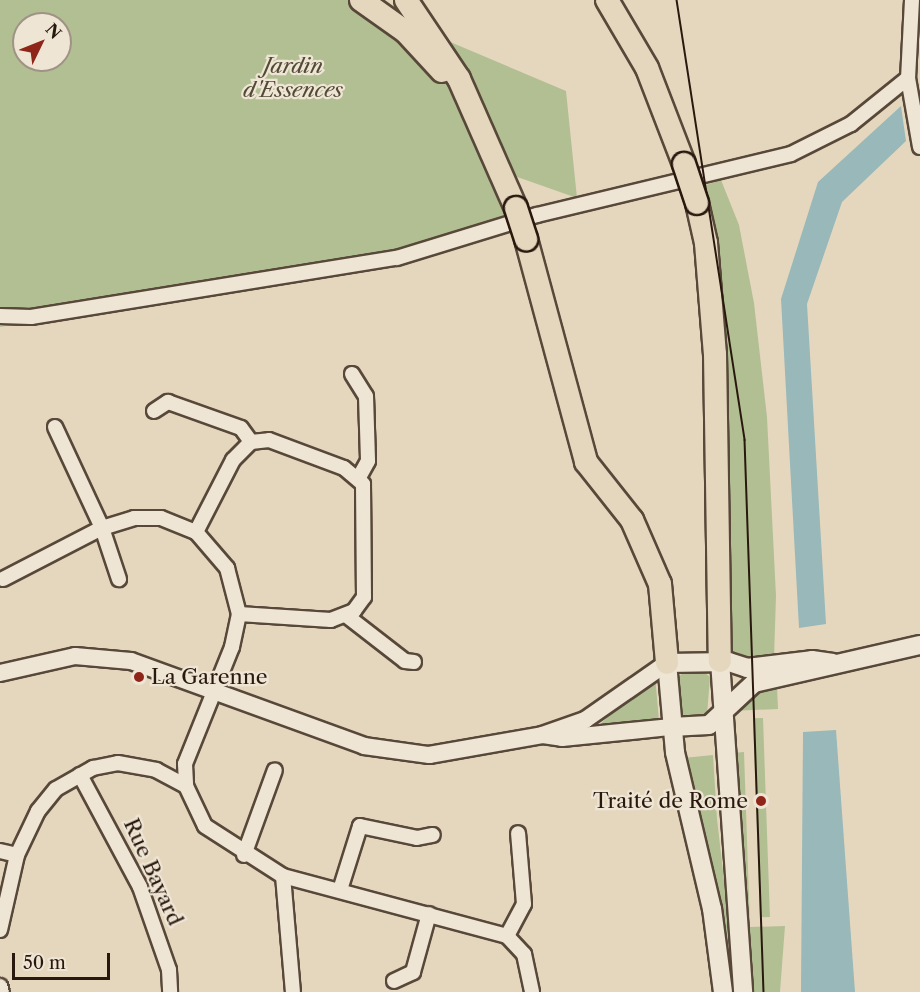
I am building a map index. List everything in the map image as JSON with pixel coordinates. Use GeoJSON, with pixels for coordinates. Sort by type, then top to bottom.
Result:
{"type":"FeatureCollection","features":[{"type":"Feature","properties":{"kind":"highway"},"geometry":{"type":"LineString","coordinates":[[361,0],[406,32],[468,102]]}},
{"type":"Feature","properties":{"kind":"highway"},"geometry":{"type":"LineString","coordinates":[[406,0],[434,36],[468,102],[516,208],[586,462],[632,520],[655,569],[665,605],[667,663]]}},
{"type":"Feature","properties":{"kind":"highway"},"geometry":{"type":"LineString","coordinates":[[607,0],[647,68],[684,164],[697,203],[706,243],[715,354],[720,661]]}},
{"type":"Feature","properties":{"kind":"main road"},"geometry":{"type":"LineString","coordinates":[[671,727],[709,725],[750,684],[814,672],[833,663],[920,645]]}},
{"type":"Feature","properties":{"kind":"main road"},"geometry":{"type":"LineString","coordinates":[[723,992],[712,909],[671,727],[667,663],[720,661],[747,668],[812,660],[833,663]]}},
{"type":"Feature","properties":{"kind":"main road"},"geometry":{"type":"LineString","coordinates":[[720,661],[743,992]]}},
{"type":"Feature","properties":{"kind":"street"},"geometry":{"type":"LineString","coordinates":[[912,0],[908,78],[920,147]]}},
{"type":"Feature","properties":{"kind":"street"},"geometry":{"type":"LineString","coordinates":[[0,316],[31,317],[397,258],[537,215],[791,154],[851,124],[908,78]]}},
{"type":"Feature","properties":{"kind":"street"},"geometry":{"type":"LineString","coordinates":[[352,374],[366,396],[368,461],[359,477]]}},
{"type":"Feature","properties":{"kind":"street"},"geometry":{"type":"LineString","coordinates":[[154,411],[168,402],[241,428],[251,442]]}},
{"type":"Feature","properties":{"kind":"street"},"geometry":{"type":"LineString","coordinates":[[54,427],[102,528],[119,579]]}},
{"type":"Feature","properties":{"kind":"street"},"geometry":{"type":"LineString","coordinates":[[196,532],[233,460],[251,442],[269,440],[359,477],[366,494],[364,597],[347,616]]}},
{"type":"Feature","properties":{"kind":"street"},"geometry":{"type":"LineString","coordinates":[[3,579],[102,528],[148,517],[196,532],[227,568],[239,614],[232,647],[186,759],[186,786],[205,826],[244,855],[283,876],[507,936],[527,960],[532,992]]}},
{"type":"Feature","properties":{"kind":"street"},"geometry":{"type":"LineString","coordinates":[[239,614],[347,616],[405,661],[414,662]]}},
{"type":"Feature","properties":{"kind":"street"},"geometry":{"type":"LineString","coordinates":[[0,673],[51,658],[101,657],[158,668],[389,752],[458,752],[542,735],[608,707],[667,663]]}},
{"type":"Feature","properties":{"kind":"street"},"geometry":{"type":"LineString","coordinates":[[542,735],[562,738],[671,727]]}},
{"type":"Feature","properties":{"kind":"street"},"geometry":{"type":"LineString","coordinates":[[156,770],[186,759]]}},
{"type":"Feature","properties":{"kind":"street"},"geometry":{"type":"LineString","coordinates":[[0,930],[17,855],[45,798],[80,775],[118,763],[156,770],[186,786]]}},
{"type":"Feature","properties":{"kind":"street"},"geometry":{"type":"LineString","coordinates":[[244,855],[275,770]]}},
{"type":"Feature","properties":{"kind":"street","name":"Rue Bayard"},"geometry":{"type":"LineString","coordinates":[[80,775],[140,887],[169,970],[170,992]]}},
{"type":"Feature","properties":{"kind":"street"},"geometry":{"type":"LineString","coordinates":[[340,891],[360,826],[417,838],[433,835]]}},
{"type":"Feature","properties":{"kind":"street"},"geometry":{"type":"LineString","coordinates":[[507,936],[524,904],[518,832]]}},
{"type":"Feature","properties":{"kind":"street"},"geometry":{"type":"LineString","coordinates":[[0,851],[17,855]]}},
{"type":"Feature","properties":{"kind":"street"},"geometry":{"type":"LineString","coordinates":[[283,876],[293,992]]}},
{"type":"Feature","properties":{"kind":"street"},"geometry":{"type":"LineString","coordinates":[[394,981],[412,972],[429,914]]}},
{"type":"Feature","properties":{"kind":"street"},"geometry":{"type":"LineString","coordinates":[[0,986],[2,992]]}},
{"type":"Feature","properties":{"kind":"green space","name":"Jardin d'Essences"},"geometry":{"type":"Polygon","coordinates":[[[0,0],[351,0],[566,91],[577,198],[486,166],[509,224],[397,258],[0,327],[0,0]]]}},
{"type":"Feature","properties":{"kind":"green space"},"geometry":{"type":"Polygon","coordinates":[[[721,180],[739,225],[754,303],[767,417],[776,596],[774,658],[743,660],[728,648],[700,187],[721,180]]]}},
{"type":"Feature","properties":{"kind":"green space"},"geometry":{"type":"Polygon","coordinates":[[[685,671],[703,671],[710,677],[707,715],[687,718],[679,712],[677,678],[685,671]]]}},
{"type":"Feature","properties":{"kind":"green space"},"geometry":{"type":"Polygon","coordinates":[[[655,675],[659,721],[596,728],[610,715],[655,675]]]}},
{"type":"Feature","properties":{"kind":"green space"},"geometry":{"type":"Polygon","coordinates":[[[777,686],[778,709],[731,711],[745,695],[777,686]]]}},
{"type":"Feature","properties":{"kind":"green space"},"geometry":{"type":"Polygon","coordinates":[[[753,718],[763,718],[770,917],[760,917],[753,718]]]}},
{"type":"Feature","properties":{"kind":"green space"},"geometry":{"type":"Polygon","coordinates":[[[744,752],[750,927],[785,926],[780,992],[749,992],[733,753],[744,752]]]}},
{"type":"Feature","properties":{"kind":"green space"},"geometry":{"type":"Polygon","coordinates":[[[713,755],[717,819],[737,992],[730,992],[683,758],[713,755]]]}},
{"type":"Feature","properties":{"kind":"water"},"geometry":{"type":"Polygon","coordinates":[[[901,106],[906,141],[842,202],[807,304],[826,624],[799,628],[781,299],[818,182],[901,106]]]}},
{"type":"Feature","properties":{"kind":"water"},"geometry":{"type":"Polygon","coordinates":[[[836,730],[855,992],[801,992],[803,732],[836,730]]]}},
{"type":"Feature","properties":{"kind":"tram line"},"geometry":{"type":"LineString","coordinates":[[677,0],[745,440],[764,992]]}},
{"type":"Feature","properties":{"kind":"place","name":"La Garenne"},"geometry":{"type":"Point","coordinates":[139,677]}},
{"type":"Feature","properties":{"kind":"place","name":"Traité de Rome"},"geometry":{"type":"Point","coordinates":[761,801]}}]}
